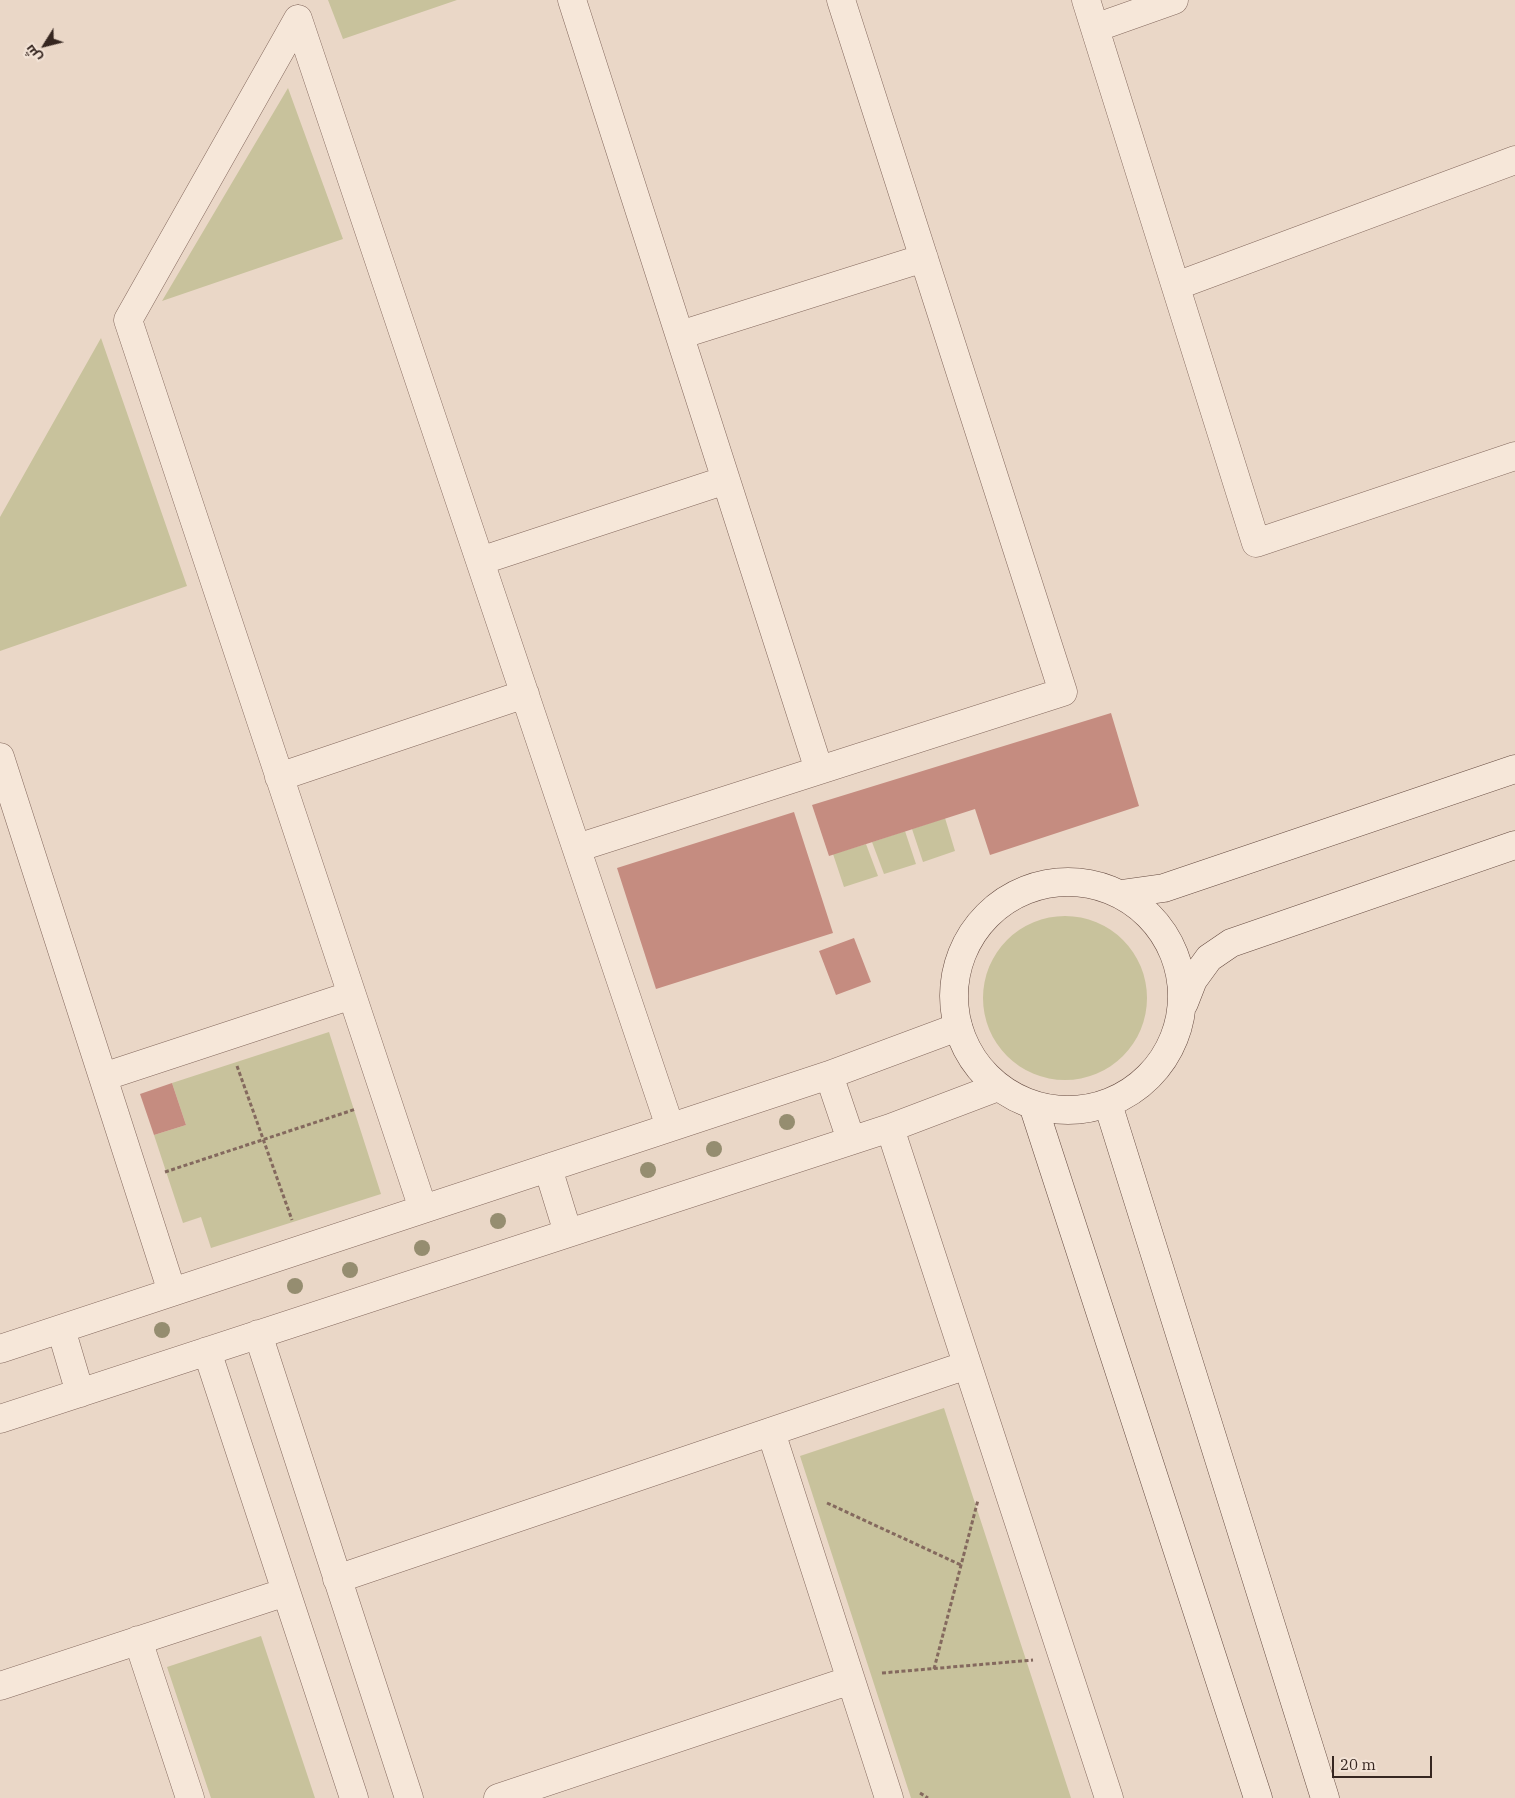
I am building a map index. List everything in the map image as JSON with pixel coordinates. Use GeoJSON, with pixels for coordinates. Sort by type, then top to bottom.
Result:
{"type":"FeatureCollection","features":[{"type":"Feature","properties":{"kind":"street"},"geometry":{"type":"LineString","coordinates":[[572,0],[819,770]]}},
{"type":"Feature","properties":{"kind":"street"},"geometry":{"type":"LineString","coordinates":[[576,848],[1063,692],[841,0]]}},
{"type":"Feature","properties":{"kind":"street"},"geometry":{"type":"LineString","coordinates":[[1086,0],[1256,543],[1515,456]]}},
{"type":"Feature","properties":{"kind":"street"},"geometry":{"type":"LineString","coordinates":[[1095,28],[1174,0]]}},
{"type":"Feature","properties":{"kind":"street"},"geometry":{"type":"LineString","coordinates":[[423,1209],[128,320],[298,19],[670,1127]]}},
{"type":"Feature","properties":{"kind":"street"},"geometry":{"type":"LineString","coordinates":[[1176,286],[1515,160]]}},
{"type":"Feature","properties":{"kind":"street"},"geometry":{"type":"LineString","coordinates":[[680,336],[924,258]]}},
{"type":"Feature","properties":{"kind":"street"},"geometry":{"type":"LineString","coordinates":[[480,562],[726,480]]}},
{"type":"Feature","properties":{"kind":"street"},"geometry":{"type":"LineString","coordinates":[[279,777],[525,694]]}},
{"type":"Feature","properties":{"kind":"street"},"geometry":{"type":"LineString","coordinates":[[0,757],[172,1292]]}},
{"type":"Feature","properties":{"kind":"street"},"geometry":{"type":"LineString","coordinates":[[1121,894],[1164,888],[1515,769]]}},
{"type":"Feature","properties":{"kind":"street"},"geometry":{"type":"LineString","coordinates":[[1182,1007],[1181,974],[1170,944],[1157,924],[1141,907],[1121,894],[1103,886],[1083,882],[1063,881],[1024,889],[990,911],[966,942],[954,980],[953,1000],[958,1027],[971,1057],[984,1073],[1015,1098],[1033,1105],[1058,1110],[1084,1110],[1108,1104],[1136,1089],[1160,1066],[1175,1038],[1182,1007],[1193,980],[1209,958],[1231,943],[1515,845]]}},
{"type":"Feature","properties":{"kind":"street"},"geometry":{"type":"LineString","coordinates":[[103,1077],[352,995]]}},
{"type":"Feature","properties":{"kind":"street"},"geometry":{"type":"LineString","coordinates":[[0,1349],[829,1075],[958,1027]]}},
{"type":"Feature","properties":{"kind":"street"},"geometry":{"type":"LineString","coordinates":[[829,1075],[851,1140]]}},
{"type":"Feature","properties":{"kind":"street"},"geometry":{"type":"LineString","coordinates":[[0,1419],[890,1128],[998,1086]]}},
{"type":"Feature","properties":{"kind":"street"},"geometry":{"type":"LineString","coordinates":[[1108,1104],[1325,1798]]}},
{"type":"Feature","properties":{"kind":"street"},"geometry":{"type":"LineString","coordinates":[[1033,1105],[1258,1798]]}},
{"type":"Feature","properties":{"kind":"street"},"geometry":{"type":"LineString","coordinates":[[890,1128],[1109,1798]]}},
{"type":"Feature","properties":{"kind":"street"},"geometry":{"type":"LineString","coordinates":[[548,1168],[568,1233]]}},
{"type":"Feature","properties":{"kind":"street"},"geometry":{"type":"LineString","coordinates":[[61,1329],[80,1393]]}},
{"type":"Feature","properties":{"kind":"street"},"geometry":{"type":"LineString","coordinates":[[258,1334],[409,1798]]}},
{"type":"Feature","properties":{"kind":"street"},"geometry":{"type":"LineString","coordinates":[[207,1351],[354,1798]]}},
{"type":"Feature","properties":{"kind":"street"},"geometry":{"type":"LineString","coordinates":[[337,1579],[967,1365]]}},
{"type":"Feature","properties":{"kind":"street"},"geometry":{"type":"LineString","coordinates":[[771,1432],[889,1798]]}},
{"type":"Feature","properties":{"kind":"street"},"geometry":{"type":"LineString","coordinates":[[0,1686],[286,1592]]}},
{"type":"Feature","properties":{"kind":"street"},"geometry":{"type":"LineString","coordinates":[[138,1640],[190,1798]]}},
{"type":"Feature","properties":{"kind":"street"},"geometry":{"type":"LineString","coordinates":[[498,1798],[851,1678]]}},
{"type":"Feature","properties":{"kind":"path"},"geometry":{"type":"LineString","coordinates":[[226,1037],[302,1249]]}},
{"type":"Feature","properties":{"kind":"path"},"geometry":{"type":"LineString","coordinates":[[136,1181],[387,1099]]}},
{"type":"Feature","properties":{"kind":"path"},"geometry":{"type":"LineString","coordinates":[[788,1485],[961,1565]]}},
{"type":"Feature","properties":{"kind":"path"},"geometry":{"type":"LineString","coordinates":[[934,1669],[978,1499]]}},
{"type":"Feature","properties":{"kind":"path"},"geometry":{"type":"LineString","coordinates":[[851,1678],[1063,1658]]}},
{"type":"Feature","properties":{"kind":"shaded area"},"geometry":{"type":"Polygon","coordinates":[[[328,0],[457,0],[343,39],[328,0]]]}},
{"type":"Feature","properties":{"kind":"shaded area"},"geometry":{"type":"Polygon","coordinates":[[[288,88],[343,239],[162,301],[288,88]]]}},
{"type":"Feature","properties":{"kind":"shaded area"},"geometry":{"type":"Polygon","coordinates":[[[101,338],[187,586],[0,651],[0,517],[101,338]]]}},
{"type":"Feature","properties":{"kind":"shaded area"},"geometry":{"type":"Polygon","coordinates":[[[945,818],[955,851],[923,862],[912,829],[945,818]]]}},
{"type":"Feature","properties":{"kind":"shaded area"},"geometry":{"type":"Polygon","coordinates":[[[905,831],[916,864],[884,874],[872,842],[905,831]]]}},
{"type":"Feature","properties":{"kind":"shaded area"},"geometry":{"type":"Polygon","coordinates":[[[866,844],[878,876],[844,887],[833,854],[866,844]]]}},
{"type":"Feature","properties":{"kind":"shaded area"},"geometry":{"type":"Polygon","coordinates":[[[1057,916],[1073,916],[1096,922],[1111,930],[1123,940],[1133,952],[1141,967],[1147,990],[1147,1006],[1141,1029],[1133,1044],[1123,1056],[1111,1066],[1096,1074],[1073,1080],[1057,1080],[1034,1074],[1019,1066],[997,1044],[987,1022],[983,1006],[983,990],[989,967],[997,952],[1019,930],[1041,920],[1057,916]]]}},
{"type":"Feature","properties":{"kind":"shaded area"},"geometry":{"type":"Polygon","coordinates":[[[329,1032],[381,1194],[211,1248],[201,1217],[183,1223],[154,1135],[186,1125],[172,1083],[329,1032]]]}},
{"type":"Feature","properties":{"kind":"shaded area"},"geometry":{"type":"Polygon","coordinates":[[[944,1408],[1071,1798],[911,1798],[800,1456],[944,1408]]]}},
{"type":"Feature","properties":{"kind":"shaded area"},"geometry":{"type":"Polygon","coordinates":[[[261,1636],[315,1798],[211,1798],[167,1667],[261,1636]]]}},
{"type":"Feature","properties":{"kind":"building"},"geometry":{"type":"Polygon","coordinates":[[[1111,713],[1139,806],[990,855],[975,809],[829,856],[812,805],[1111,713]]]}},
{"type":"Feature","properties":{"kind":"building"},"geometry":{"type":"Polygon","coordinates":[[[794,812],[833,933],[656,989],[617,868],[794,812]]]}},
{"type":"Feature","properties":{"kind":"building"},"geometry":{"type":"Polygon","coordinates":[[[854,938],[871,982],[836,995],[819,951],[854,938]]]}},
{"type":"Feature","properties":{"kind":"building"},"geometry":{"type":"Polygon","coordinates":[[[172,1083],[186,1125],[154,1135],[140,1094],[172,1083]]]}}]}
